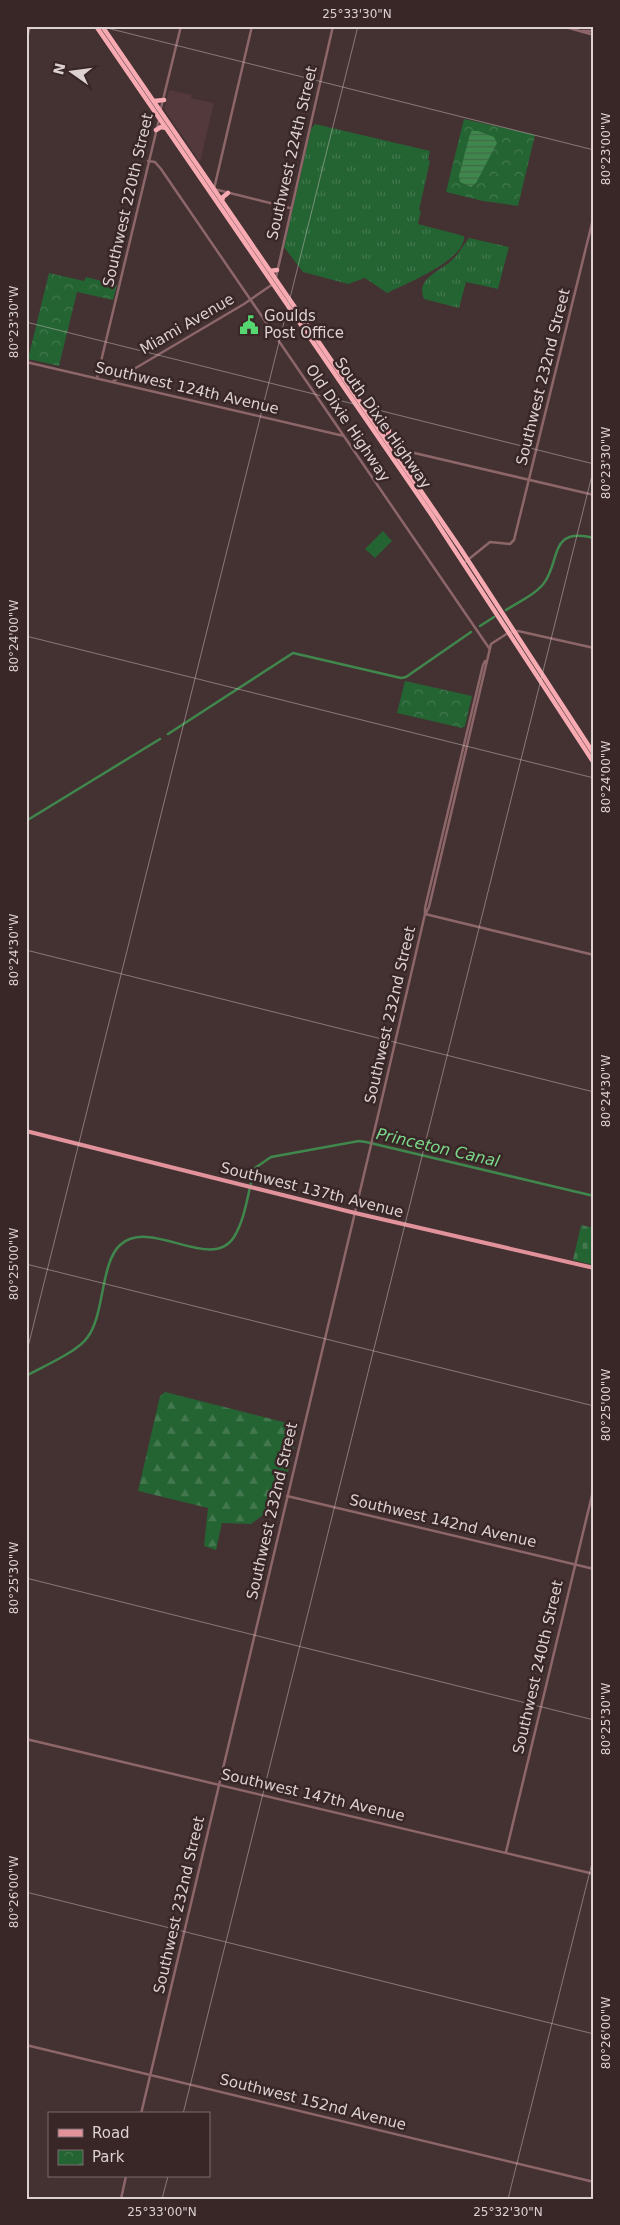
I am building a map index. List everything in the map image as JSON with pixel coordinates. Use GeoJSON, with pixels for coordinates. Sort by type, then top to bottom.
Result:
{"type":"FeatureCollection","features":[{"type":"Feature","properties":{"kind":"highway","name":"South Dixie Highway"},"geometry":{"type":"LineString","coordinates":[[99,26],[106,37],[111,38],[392,448],[466,561],[574,735],[594,763]]}},
{"type":"Feature","properties":{"kind":"highway","name":"South Dixie Highway"},"geometry":{"type":"LineString","coordinates":[[99,26],[109,45],[331,370],[466,561],[487,600],[511,632]]}},
{"type":"Feature","properties":{"kind":"highway"},"geometry":{"type":"LineString","coordinates":[[109,45],[111,38]]}},
{"type":"Feature","properties":{"kind":"highway"},"geometry":{"type":"LineString","coordinates":[[134,82],[139,85],[156,109],[161,111]]}},
{"type":"Feature","properties":{"kind":"highway"},"geometry":{"type":"LineString","coordinates":[[154,101],[164,100]]}},
{"type":"Feature","properties":{"kind":"highway"},"geometry":{"type":"LineString","coordinates":[[159,118],[164,120],[181,145],[186,149]]}},
{"type":"Feature","properties":{"kind":"highway"},"geometry":{"type":"LineString","coordinates":[[156,130],[161,127],[166,128]]}},
{"type":"Feature","properties":{"kind":"highway"},"geometry":{"type":"LineString","coordinates":[[189,161],[194,164],[209,187],[214,189],[214,198]]}},
{"type":"Feature","properties":{"kind":"highway"},"geometry":{"type":"LineString","coordinates":[[209,181],[216,180]]}},
{"type":"Feature","properties":{"kind":"highway"},"geometry":{"type":"LineString","coordinates":[[222,201],[223,196],[228,194]]}},
{"type":"Feature","properties":{"kind":"highway"},"geometry":{"type":"LineString","coordinates":[[248,248],[254,252],[271,278],[275,279]]}},
{"type":"Feature","properties":{"kind":"highway"},"geometry":{"type":"LineString","coordinates":[[270,271],[278,270]]}},
{"type":"Feature","properties":{"kind":"highway"},"geometry":{"type":"LineString","coordinates":[[273,284],[277,286],[290,304],[294,306]]}},
{"type":"Feature","properties":{"kind":"highway"},"geometry":{"type":"LineString","coordinates":[[331,370],[338,375],[355,399],[359,401]]}},
{"type":"Feature","properties":{"kind":"highway"},"geometry":{"type":"LineString","coordinates":[[381,433],[386,433],[389,430],[385,447]]}},
{"type":"Feature","properties":{"kind":"highway"},"geometry":{"type":"LineString","coordinates":[[388,453],[392,454],[406,474],[412,478]]}},
{"type":"Feature","properties":{"kind":"highway"},"geometry":{"type":"LineString","coordinates":[[511,632],[546,687],[550,689],[594,754]]}},
{"type":"Feature","properties":{"kind":"highway"},"geometry":{"type":"LineString","coordinates":[[574,735],[582,741],[594,758]]}},
{"type":"Feature","properties":{"kind":"main road","name":"Southwest 137th Avenue"},"geometry":{"type":"LineString","coordinates":[[26,1131],[355,1213],[594,1268]]}},
{"type":"Feature","properties":{"kind":"street","name":"Southwest 220th Street"},"geometry":{"type":"LineString","coordinates":[[97,378],[181,26]]}},
{"type":"Feature","properties":{"kind":"street"},"geometry":{"type":"LineString","coordinates":[[252,26],[214,189],[290,208]]}},
{"type":"Feature","properties":{"kind":"street","name":"Southwest 224th Street"},"geometry":{"type":"LineString","coordinates":[[273,284],[278,270],[290,208],[333,26]]}},
{"type":"Feature","properties":{"kind":"street"},"geometry":{"type":"LineString","coordinates":[[562,26],[594,33]]}},
{"type":"Feature","properties":{"kind":"street"},"geometry":{"type":"LineString","coordinates":[[26,42],[28,27]]}},
{"type":"Feature","properties":{"kind":"street","name":"Old Dixie Highway"},"geometry":{"type":"LineString","coordinates":[[148,161],[155,162],[159,166],[489,648]]}},
{"type":"Feature","properties":{"kind":"street","name":"Southwest 232nd Street"},"geometry":{"type":"LineString","coordinates":[[466,561],[490,542],[512,543],[594,215]]}},
{"type":"Feature","properties":{"kind":"street","name":"Miami Avenue"},"geometry":{"type":"LineString","coordinates":[[112,382],[250,300],[273,284]]}},
{"type":"Feature","properties":{"kind":"street","name":"Southwest 124th Avenue"},"geometry":{"type":"LineString","coordinates":[[26,362],[344,436]]}},
{"type":"Feature","properties":{"kind":"street"},"geometry":{"type":"LineString","coordinates":[[392,448],[594,495]]}},
{"type":"Feature","properties":{"kind":"street"},"geometry":{"type":"LineString","coordinates":[[489,648],[493,642],[511,632],[530,633],[594,648]]}},
{"type":"Feature","properties":{"kind":"street","name":"Southwest 232nd Street"},"geometry":{"type":"LineString","coordinates":[[141,2112],[371,1146],[425,914],[424,908],[482,665],[489,648]]}},
{"type":"Feature","properties":{"kind":"street"},"geometry":{"type":"LineString","coordinates":[[425,914],[594,955]]}},
{"type":"Feature","properties":{"kind":"street","name":"Southwest 240th Street"},"geometry":{"type":"LineString","coordinates":[[506,1853],[594,1487]]}},
{"type":"Feature","properties":{"kind":"street","name":"Southwest 142nd Avenue"},"geometry":{"type":"LineString","coordinates":[[287,1496],[594,1569]]}},
{"type":"Feature","properties":{"kind":"street","name":"Southwest 147th Avenue"},"geometry":{"type":"LineString","coordinates":[[26,1739],[594,1874]]}},
{"type":"Feature","properties":{"kind":"street","name":"Southwest 152nd Avenue"},"geometry":{"type":"LineString","coordinates":[[26,2045],[594,2182]]}},
{"type":"Feature","properties":{"kind":"street"},"geometry":{"type":"LineString","coordinates":[[121,2199],[126,2178]]}},
{"type":"Feature","properties":{"kind":"shaded area"},"geometry":{"type":"Polygon","coordinates":[[[169,90],[192,95],[191,98],[214,103],[200,162],[164,109],[169,90]]]}},
{"type":"Feature","properties":{"kind":"shaded area"},"geometry":{"type":"Polygon","coordinates":[[[472,131],[478,131],[494,137],[497,143],[476,183],[471,187],[460,182],[459,176],[470,134],[472,131]]]}},
{"type":"Feature","properties":{"kind":"green space"},"geometry":{"type":"Polygon","coordinates":[[[464,119],[535,135],[518,206],[483,201],[446,192],[464,119]]]}},
{"type":"Feature","properties":{"kind":"green space"},"geometry":{"type":"Polygon","coordinates":[[[315,124],[430,151],[428,160],[430,161],[419,210],[421,211],[418,224],[464,236],[462,245],[455,254],[433,270],[387,293],[365,278],[348,284],[303,272],[284,247],[311,129],[315,124]]]}},
{"type":"Feature","properties":{"kind":"green space"},"geometry":{"type":"Polygon","coordinates":[[[469,238],[509,247],[498,289],[466,282],[459,308],[424,299],[422,292],[426,280],[454,258],[469,238]]]}},
{"type":"Feature","properties":{"kind":"green space"},"geometry":{"type":"Polygon","coordinates":[[[49,273],[84,281],[86,277],[117,285],[113,300],[77,292],[59,366],[28,359],[49,273]]]}},
{"type":"Feature","properties":{"kind":"green space"},"geometry":{"type":"Polygon","coordinates":[[[383,531],[392,541],[375,558],[365,549],[383,531]]]}},
{"type":"Feature","properties":{"kind":"green space"},"geometry":{"type":"Polygon","coordinates":[[[405,681],[472,696],[465,726],[462,728],[397,713],[405,681]]]}},
{"type":"Feature","properties":{"kind":"green space"},"geometry":{"type":"Polygon","coordinates":[[[581,1225],[594,1228],[594,1265],[573,1260],[581,1225]]]}},
{"type":"Feature","properties":{"kind":"green space"},"geometry":{"type":"Polygon","coordinates":[[[165,1392],[299,1426],[281,1501],[251,1524],[222,1523],[216,1550],[204,1546],[208,1508],[138,1491],[160,1396],[165,1392]]]}},
{"type":"Feature","properties":{"kind":"waterway","name":"Princeton Canal"},"geometry":{"type":"LineString","coordinates":[[506,610],[543,585],[559,546],[564,540],[580,536],[594,538]]}},
{"type":"Feature","properties":{"kind":"waterway","name":"Princeton Canal"},"geometry":{"type":"LineString","coordinates":[[480,626],[494,617]]}},
{"type":"Feature","properties":{"kind":"waterway"},"geometry":{"type":"LineString","coordinates":[[168,734],[293,653],[401,678],[406,677],[471,632]]}},
{"type":"Feature","properties":{"kind":"waterway"},"geometry":{"type":"LineString","coordinates":[[26,821],[160,739]]}},
{"type":"Feature","properties":{"kind":"waterway","name":"Princeton Canal"},"geometry":{"type":"LineString","coordinates":[[26,1376],[68,1354],[87,1338],[97,1316],[109,1264],[120,1245],[133,1238],[148,1237],[211,1250],[224,1247],[234,1237],[238,1229],[255,1168],[271,1157],[359,1141],[594,1196]]}},
{"type":"Feature","properties":{"kind":"place","name":"Goulds Post Office"},"geometry":{"type":"Point","coordinates":[249,325]}}]}
